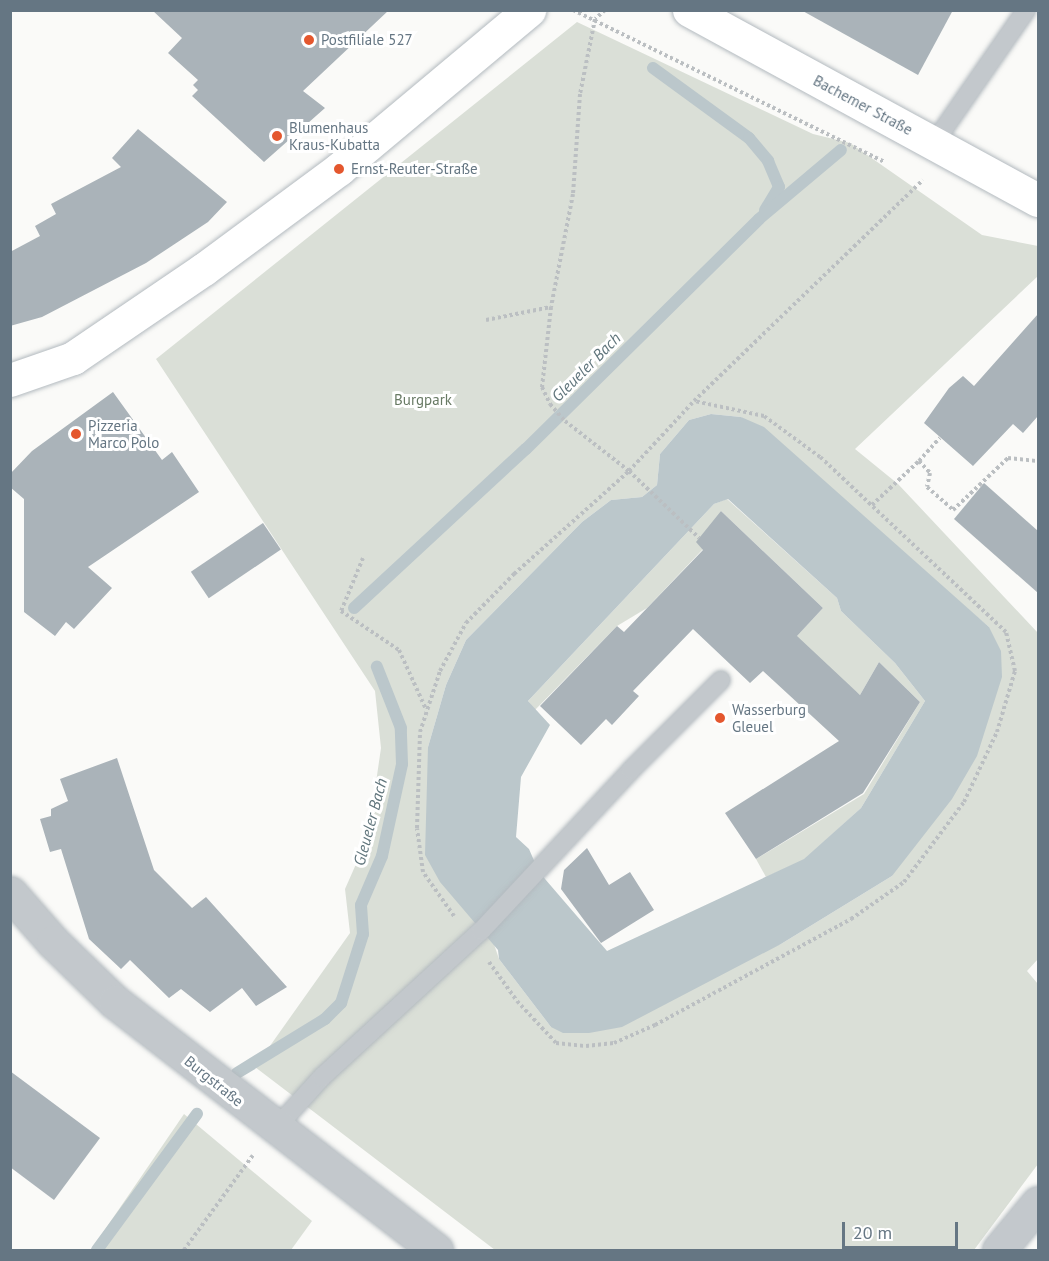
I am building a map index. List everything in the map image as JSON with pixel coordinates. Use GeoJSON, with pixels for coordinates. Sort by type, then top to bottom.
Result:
{"type":"FeatureCollection","features":[{"type":"Feature","properties":{"kind":"street"},"geometry":{"type":"LineString","coordinates":[[10,380],[73,358],[204,269],[339,169],[529,10]]}},
{"type":"Feature","properties":{"kind":"street","name":"Bachemer Straße"},"geometry":{"type":"LineString","coordinates":[[689,10],[1038,200]]}},
{"type":"Feature","properties":{"kind":"street","name":"Burgstraße"},"geometry":{"type":"LineString","coordinates":[[10,893],[53,942],[115,1002],[275,1129],[435,1251]]}},
{"type":"Feature","properties":{"kind":"street"},"geometry":{"type":"LineString","coordinates":[[999,1251],[1038,1203]]}},
{"type":"Feature","properties":{"kind":"lane"},"geometry":{"type":"LineString","coordinates":[[942,147],[1026,10]]}},
{"type":"Feature","properties":{"kind":"lane"},"geometry":{"type":"LineString","coordinates":[[275,1129],[322,1077],[481,931],[539,872],[630,770],[721,680]]}},
{"type":"Feature","properties":{"kind":"path"},"geometry":{"type":"LineString","coordinates":[[573,10],[595,19],[690,70],[891,165]]}},
{"type":"Feature","properties":{"kind":"path"},"geometry":{"type":"LineString","coordinates":[[605,10],[595,19],[580,94],[567,237],[551,307],[542,364],[542,387],[550,404],[566,421],[649,491],[699,538]]}},
{"type":"Feature","properties":{"kind":"path"},"geometry":{"type":"LineString","coordinates":[[694,401],[923,180],[942,147]]}},
{"type":"Feature","properties":{"kind":"path"},"geometry":{"type":"LineString","coordinates":[[912,175],[934,185]]}},
{"type":"Feature","properties":{"kind":"path"},"geometry":{"type":"LineString","coordinates":[[486,320],[551,307]]}},
{"type":"Feature","properties":{"kind":"path"},"geometry":{"type":"LineString","coordinates":[[872,505],[940,438]]}},
{"type":"Feature","properties":{"kind":"path"},"geometry":{"type":"LineString","coordinates":[[919,461],[930,473],[927,487],[953,510],[1008,458],[1038,461]]}},
{"type":"Feature","properties":{"kind":"path"},"geometry":{"type":"LineString","coordinates":[[363,558],[341,611],[399,650],[426,707]]}},
{"type":"Feature","properties":{"kind":"path"},"geometry":{"type":"LineString","coordinates":[[184,1251],[275,1129]]}},
{"type":"Feature","properties":{"kind":"green space","name":"Burgpark"},"geometry":{"type":"Polygon","coordinates":[[[577,22],[813,134],[850,143],[982,235],[1038,246],[1038,276],[855,449],[898,484],[1038,633],[1038,959],[1027,971],[1038,984],[1038,1164],[974,1250],[495,1250],[255,1067],[350,933],[345,889],[368,837],[381,748],[375,691],[156,359],[577,22]],[[711,414],[689,420],[660,454],[657,485],[642,497],[611,500],[582,522],[466,640],[446,685],[428,747],[499,959],[551,1027],[781,944],[892,876],[989,627],[741,417],[711,414]]]}},
{"type":"Feature","properties":{"kind":"green space"},"geometry":{"type":"Polygon","coordinates":[[[727,499],[837,598],[841,611],[895,663],[925,701],[861,808],[804,860],[766,877],[756,859],[864,794],[920,702],[879,662],[860,695],[794,639],[823,608],[721,511],[703,549],[647,608],[617,626],[535,710],[528,701],[714,504],[727,499]]]}},
{"type":"Feature","properties":{"kind":"green space"},"geometry":{"type":"Polygon","coordinates":[[[184,1114],[312,1221],[291,1250],[91,1250],[184,1114]]]}},
{"type":"Feature","properties":{"kind":"shaded area"},"geometry":{"type":"Polygon","coordinates":[[[711,414],[741,417],[764,427],[989,627],[1001,651],[1002,677],[977,756],[952,799],[892,876],[781,944],[622,1027],[589,1033],[563,1033],[551,1027],[499,959],[498,950],[440,882],[425,855],[428,747],[446,685],[466,640],[582,522],[611,500],[642,497],[657,485],[660,454],[689,420],[711,414]],[[728,499],[714,504],[528,701],[550,725],[521,777],[516,837],[529,849],[539,872],[607,951],[804,859],[861,808],[925,701],[895,663],[841,611],[837,598],[728,499]]]}},
{"type":"Feature","properties":{"kind":"building"},"geometry":{"type":"Polygon","coordinates":[[[152,10],[389,10],[303,91],[325,108],[264,162],[192,96],[198,90],[193,85],[198,80],[168,53],[182,38],[152,10]]]}},
{"type":"Feature","properties":{"kind":"building"},"geometry":{"type":"Polygon","coordinates":[[[801,10],[953,10],[918,75],[801,10]]]}},
{"type":"Feature","properties":{"kind":"building"},"geometry":{"type":"Polygon","coordinates":[[[138,129],[227,202],[208,222],[146,263],[42,317],[10,326],[10,252],[40,236],[35,226],[56,214],[51,204],[121,167],[112,158],[138,129]]]}},
{"type":"Feature","properties":{"kind":"building"},"geometry":{"type":"Polygon","coordinates":[[[1038,314],[1038,416],[1023,433],[1013,424],[973,466],[924,423],[949,388],[963,376],[974,386],[1038,314]]]}},
{"type":"Feature","properties":{"kind":"building"},"geometry":{"type":"Polygon","coordinates":[[[113,392],[162,460],[172,452],[199,492],[88,567],[112,588],[74,629],[66,622],[55,636],[24,612],[24,499],[10,487],[10,474],[32,451],[113,392]]]}},
{"type":"Feature","properties":{"kind":"building"},"geometry":{"type":"Polygon","coordinates":[[[984,483],[1038,531],[1038,593],[954,519],[984,483]]]}},
{"type":"Feature","properties":{"kind":"building"},"geometry":{"type":"Polygon","coordinates":[[[721,511],[823,608],[797,636],[860,695],[879,662],[920,702],[863,793],[756,859],[725,813],[839,741],[763,671],[750,683],[693,629],[633,691],[639,696],[612,725],[606,719],[581,745],[540,706],[617,626],[624,632],[703,550],[696,542],[721,511]]]}},
{"type":"Feature","properties":{"kind":"building"},"geometry":{"type":"Polygon","coordinates":[[[263,523],[281,550],[209,598],[191,572],[263,523]]]}},
{"type":"Feature","properties":{"kind":"building"},"geometry":{"type":"Polygon","coordinates":[[[117,758],[154,870],[192,908],[206,897],[287,987],[256,1006],[242,988],[210,1012],[181,989],[169,998],[130,960],[121,969],[89,939],[61,849],[50,852],[40,819],[51,816],[51,809],[68,801],[60,779],[117,758]]]}},
{"type":"Feature","properties":{"kind":"building"},"geometry":{"type":"Polygon","coordinates":[[[587,848],[609,885],[630,872],[654,910],[601,943],[561,889],[564,870],[587,848]]]}},
{"type":"Feature","properties":{"kind":"building"},"geometry":{"type":"Polygon","coordinates":[[[10,1071],[100,1138],[54,1200],[10,1167],[10,1071]]]}},
{"type":"Feature","properties":{"kind":"waterway"},"geometry":{"type":"LineString","coordinates":[[653,68],[749,138],[768,161],[779,187],[765,210]]}},
{"type":"Feature","properties":{"kind":"waterway","name":"Gleueler Bach"},"geometry":{"type":"LineString","coordinates":[[354,608],[526,449],[759,219],[841,150]]}},
{"type":"Feature","properties":{"kind":"waterway","name":"Gleueler Bach"},"geometry":{"type":"LineString","coordinates":[[237,1073],[325,1019],[341,1003],[363,934],[361,905],[382,856],[402,764],[401,728],[377,667]]}},
{"type":"Feature","properties":{"kind":"waterway","name":"Gleueler Bach"},"geometry":{"type":"LineString","coordinates":[[97,1250],[197,1114]]}},
{"type":"Feature","properties":{"kind":"place","name":"Postfiliale 527"},"geometry":{"type":"Point","coordinates":[309,40]}},
{"type":"Feature","properties":{"kind":"place","name":"Blumenhaus Kraus-Kubatta"},"geometry":{"type":"Point","coordinates":[277,136]}},
{"type":"Feature","properties":{"kind":"place","name":"Ernst-Reuter-Straße"},"geometry":{"type":"Point","coordinates":[339,169]}},
{"type":"Feature","properties":{"kind":"place","name":"Pizzeria Marco Polo"},"geometry":{"type":"Point","coordinates":[76,434]}},
{"type":"Feature","properties":{"kind":"place","name":"Wasserburg Gleuel"},"geometry":{"type":"Point","coordinates":[720,718]}}]}
